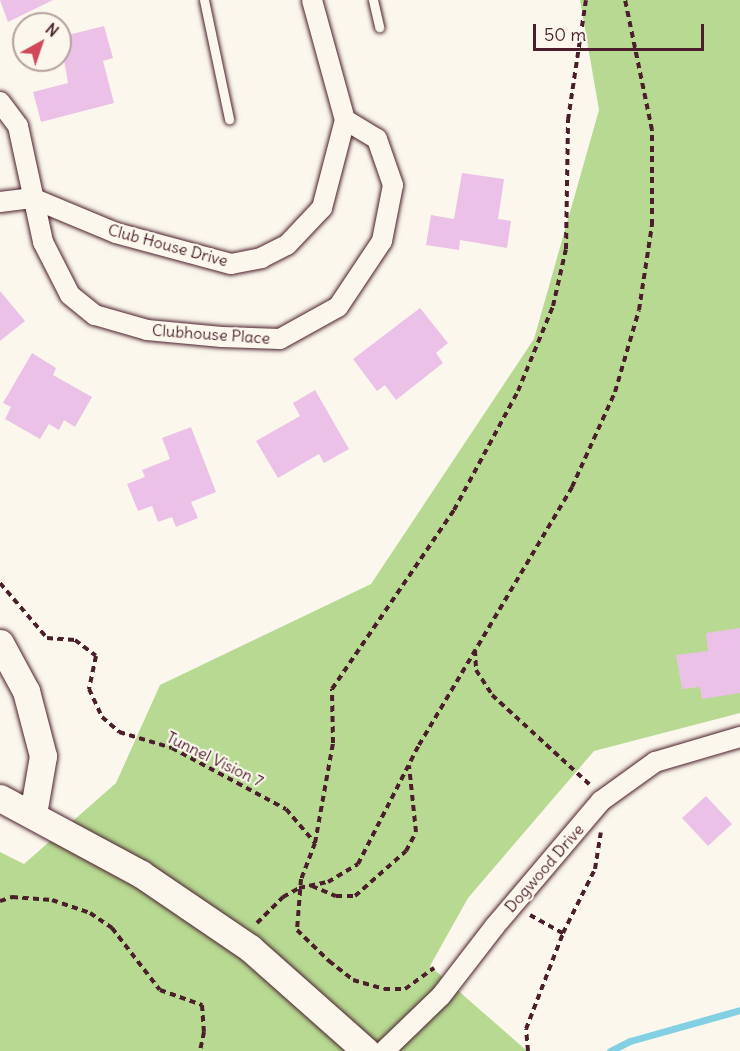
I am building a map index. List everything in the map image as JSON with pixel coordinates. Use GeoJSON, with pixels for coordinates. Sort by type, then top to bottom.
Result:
{"type":"FeatureCollection","features":[{"type":"Feature","properties":{"kind":"main road"},"geometry":{"type":"LineString","coordinates":[[0,643],[26,691],[43,756],[33,814]]}},
{"type":"Feature","properties":{"kind":"main road"},"geometry":{"type":"LineString","coordinates":[[0,798],[141,874],[250,948],[366,1051]]}},
{"type":"Feature","properties":{"kind":"street"},"geometry":{"type":"LineString","coordinates":[[312,0],[345,120]]}},
{"type":"Feature","properties":{"kind":"street","name":"Clubhouse Place"},"geometry":{"type":"LineString","coordinates":[[0,102],[18,126],[43,242],[70,295],[94,315],[147,330],[280,339],[338,307],[382,241],[393,185],[377,139],[345,120]]}},
{"type":"Feature","properties":{"kind":"street","name":"Club House Drive"},"geometry":{"type":"LineString","coordinates":[[0,202],[32,198],[116,233],[231,264],[261,258],[287,245],[322,208],[345,120]]}},
{"type":"Feature","properties":{"kind":"street","name":"Dogwood Drive"},"geometry":{"type":"LineString","coordinates":[[384,1051],[441,996],[495,926],[602,801],[655,762],[740,737]]}},
{"type":"Feature","properties":{"kind":"lane"},"geometry":{"type":"LineString","coordinates":[[204,0],[229,119]]}},
{"type":"Feature","properties":{"kind":"lane"},"geometry":{"type":"LineString","coordinates":[[373,0],[379,27]]}},
{"type":"Feature","properties":{"kind":"path"},"geometry":{"type":"LineString","coordinates":[[438,964],[421,980],[405,989],[384,989],[353,980],[297,930],[300,879],[315,843],[333,743],[332,689],[454,510],[518,391],[553,306],[566,249],[568,120],[586,0]]}},
{"type":"Feature","properties":{"kind":"path"},"geometry":{"type":"LineString","coordinates":[[257,923],[283,897],[299,888],[328,882],[358,864],[409,763],[572,487],[615,392],[639,310],[652,225],[652,130],[626,0]]}},
{"type":"Feature","properties":{"kind":"path","name":"Tunnel Vision 7"},"geometry":{"type":"LineString","coordinates":[[0,583],[47,638],[75,640],[96,656],[89,689],[102,717],[119,732],[171,748],[257,793],[286,810],[315,843]]}},
{"type":"Feature","properties":{"kind":"path"},"geometry":{"type":"LineString","coordinates":[[476,650],[476,670],[492,695],[586,779],[602,801],[601,840],[594,868],[563,933],[526,1029],[528,1051]]}},
{"type":"Feature","properties":{"kind":"path"},"geometry":{"type":"LineString","coordinates":[[311,886],[336,896],[355,896],[406,851],[416,832],[409,763]]}},
{"type":"Feature","properties":{"kind":"path"},"geometry":{"type":"LineString","coordinates":[[0,901],[12,897],[52,900],[90,913],[112,928],[160,990],[202,1005],[204,1032],[200,1051]]}},
{"type":"Feature","properties":{"kind":"path"},"geometry":{"type":"LineString","coordinates":[[525,912],[563,933]]}},
{"type":"Feature","properties":{"kind":"green space"},"geometry":{"type":"Polygon","coordinates":[[[580,0],[740,0],[740,713],[594,751],[468,898],[430,966],[527,1051],[0,1051],[0,852],[24,864],[116,783],[160,685],[371,584],[534,339],[599,110],[580,0]]]}},
{"type":"Feature","properties":{"kind":"building"},"geometry":{"type":"Polygon","coordinates":[[[0,0],[53,0],[28,12],[12,12],[12,20],[8,22],[0,0]]]}},
{"type":"Feature","properties":{"kind":"building"},"geometry":{"type":"Polygon","coordinates":[[[104,26],[113,58],[103,61],[114,103],[41,122],[33,92],[68,83],[66,72],[72,72],[72,34],[104,26]]]}},
{"type":"Feature","properties":{"kind":"building"},"geometry":{"type":"Polygon","coordinates":[[[462,173],[504,179],[498,219],[511,221],[507,248],[460,240],[459,250],[426,245],[431,215],[454,219],[462,173]]]}},
{"type":"Feature","properties":{"kind":"building"},"geometry":{"type":"Polygon","coordinates":[[[0,291],[25,321],[0,341],[0,291]]]}},
{"type":"Feature","properties":{"kind":"building"},"geometry":{"type":"Polygon","coordinates":[[[420,308],[448,343],[436,353],[443,363],[396,400],[385,385],[377,391],[353,359],[420,308]]]}},
{"type":"Feature","properties":{"kind":"building"},"geometry":{"type":"Polygon","coordinates":[[[32,353],[56,368],[53,375],[92,397],[75,427],[64,420],[59,430],[49,424],[40,439],[5,419],[11,407],[3,403],[32,353]]]}},
{"type":"Feature","properties":{"kind":"building"},"geometry":{"type":"Polygon","coordinates":[[[315,390],[349,449],[324,463],[319,454],[278,478],[256,441],[300,416],[293,403],[315,390]]]}},
{"type":"Feature","properties":{"kind":"building"},"geometry":{"type":"Polygon","coordinates":[[[191,427],[216,492],[191,502],[198,518],[176,527],[172,517],[158,522],[152,506],[138,511],[127,484],[145,477],[142,470],[170,459],[162,438],[191,427]]]}},
{"type":"Feature","properties":{"kind":"building"},"geometry":{"type":"Polygon","coordinates":[[[740,628],[740,693],[702,699],[700,687],[682,689],[676,655],[708,651],[706,633],[740,628]]]}},
{"type":"Feature","properties":{"kind":"building"},"geometry":{"type":"Polygon","coordinates":[[[706,796],[732,824],[708,846],[682,818],[706,796]]]}},
{"type":"Feature","properties":{"kind":"waterway"},"geometry":{"type":"LineString","coordinates":[[610,1051],[630,1041],[740,1010]]}}]}
